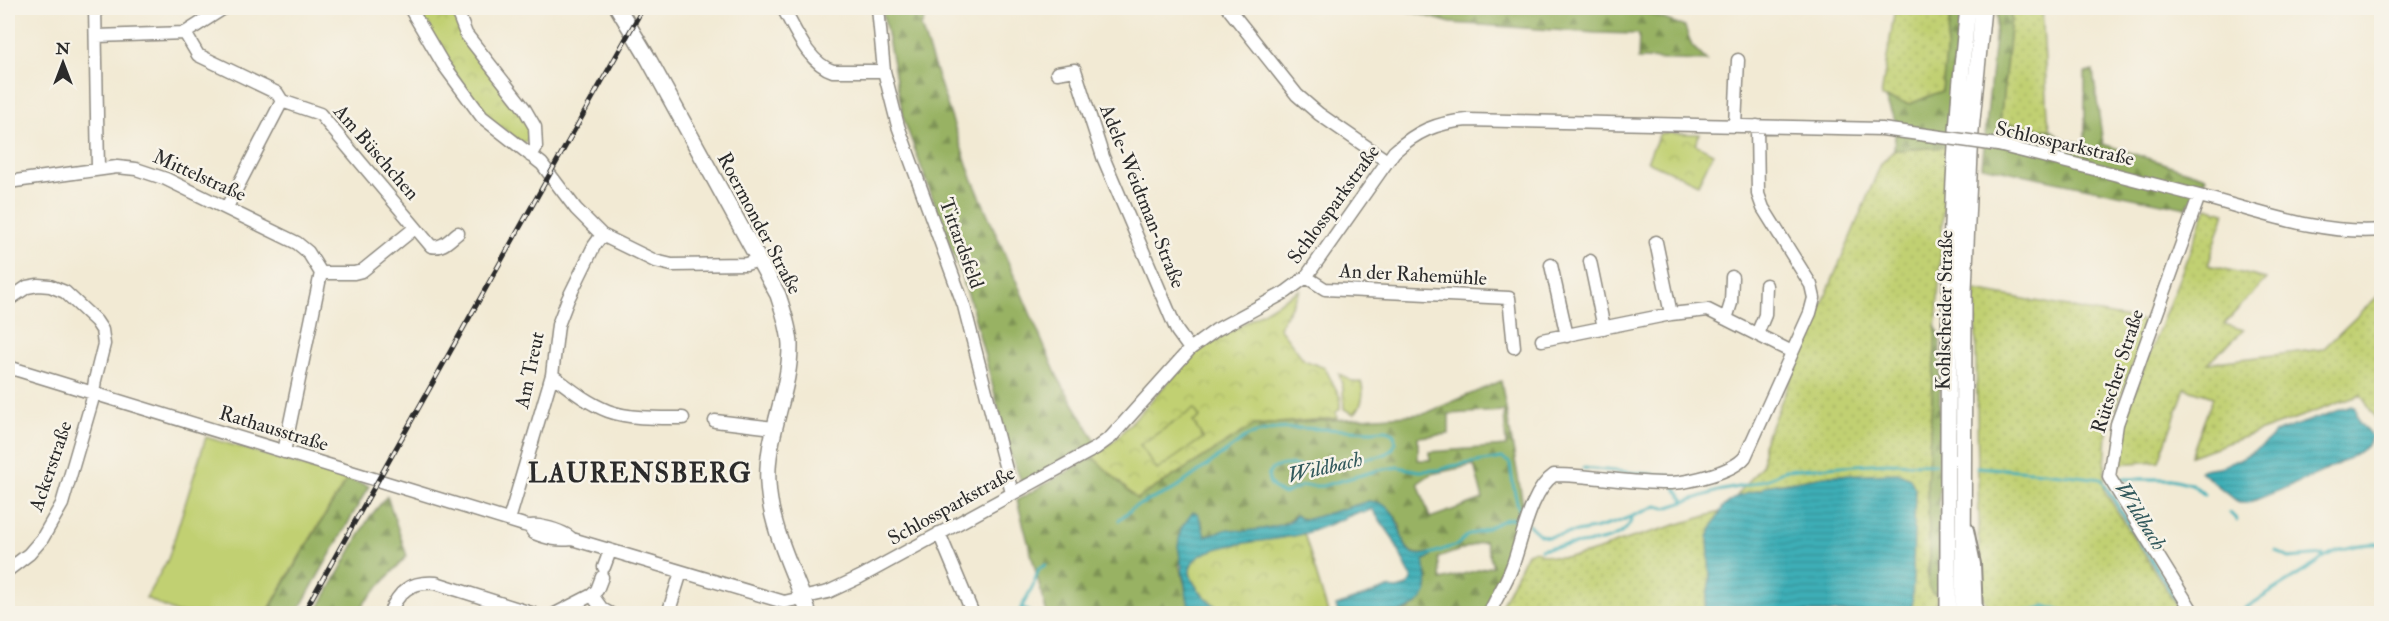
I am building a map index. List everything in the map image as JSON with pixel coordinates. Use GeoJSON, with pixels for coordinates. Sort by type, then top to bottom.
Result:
{"type":"FeatureCollection","features":[{"type":"Feature","properties":{"kind":"highway"},"geometry":{"type":"LineString","coordinates":[[1965,530],[1972,564],[1974,614]]}},
{"type":"Feature","properties":{"kind":"main road","name":"Roermonder Straße"},"geometry":{"type":"LineString","coordinates":[[618,8],[648,58],[778,295],[788,325],[790,345],[786,376],[768,462],[770,502],[776,525],[806,606]]}},
{"type":"Feature","properties":{"kind":"main road","name":"Kohlscheider Straße"},"geometry":{"type":"LineString","coordinates":[[1948,614],[1949,276],[1956,128],[1968,8]]}},
{"type":"Feature","properties":{"kind":"main road","name":"Kohlscheider Straße"},"geometry":{"type":"LineString","coordinates":[[1963,614],[1965,245],[1971,131],[1983,8]]}},
{"type":"Feature","properties":{"kind":"street"},"geometry":{"type":"LineString","coordinates":[[95,8],[98,169]]}},
{"type":"Feature","properties":{"kind":"street"},"geometry":{"type":"LineString","coordinates":[[97,36],[185,33],[224,8]]}},
{"type":"Feature","properties":{"kind":"street"},"geometry":{"type":"LineString","coordinates":[[410,8],[443,64],[482,117],[542,164],[576,209],[602,235],[655,261],[672,265],[746,264],[759,260]]}},
{"type":"Feature","properties":{"kind":"street"},"geometry":{"type":"LineString","coordinates":[[456,8],[465,34],[524,108],[534,127],[537,136],[536,147],[531,156]]}},
{"type":"Feature","properties":{"kind":"street"},"geometry":{"type":"LineString","coordinates":[[783,8],[803,43],[819,64],[833,71],[884,71]]}},
{"type":"Feature","properties":{"kind":"street","name":"Tittardsfeld"},"geometry":{"type":"LineString","coordinates":[[878,8],[884,71],[900,131],[964,306],[1012,493]]}},
{"type":"Feature","properties":{"kind":"street"},"geometry":{"type":"LineString","coordinates":[[1228,8],[1297,95],[1319,114],[1388,161]]}},
{"type":"Feature","properties":{"kind":"street","name":"Am Büschchen"},"geometry":{"type":"LineString","coordinates":[[185,33],[198,55],[278,93],[282,101],[320,114],[431,246],[437,248],[458,233]]}},
{"type":"Feature","properties":{"kind":"street"},"geometry":{"type":"LineString","coordinates":[[1735,126],[1738,60]]}},
{"type":"Feature","properties":{"kind":"street","name":"Adele-Weidtman-Straße"},"geometry":{"type":"LineString","coordinates":[[1057,73],[1075,70],[1103,157],[1122,205],[1176,331],[1190,349]]}},
{"type":"Feature","properties":{"kind":"street"},"geometry":{"type":"LineString","coordinates":[[227,207],[282,101]]}},
{"type":"Feature","properties":{"kind":"street","name":"Schlossparkstraße"},"geometry":{"type":"LineString","coordinates":[[806,606],[1111,437],[1190,349],[1216,330],[1286,292],[1306,277],[1401,145],[1424,130],[1439,124],[1457,121],[1882,129],[1998,145],[2321,227],[2382,230]]}},
{"type":"Feature","properties":{"kind":"street"},"geometry":{"type":"LineString","coordinates":[[1489,614],[1511,570],[1537,496],[1549,479],[1554,476],[1674,482],[1728,470],[1745,458],[1810,313],[1814,298],[1808,279],[1760,201],[1757,184],[1757,126]]}},
{"type":"Feature","properties":{"kind":"street","name":"Mittelstraße"},"geometry":{"type":"LineString","coordinates":[[8,182],[117,167],[152,173],[227,207],[297,243],[315,261],[321,273]]}},
{"type":"Feature","properties":{"kind":"street","name":"Rütscher Straße"},"geometry":{"type":"LineString","coordinates":[[2194,614],[2111,480],[2117,424],[2199,196]]}},
{"type":"Feature","properties":{"kind":"street","name":"Am Büschchen"},"geometry":{"type":"LineString","coordinates":[[321,273],[362,271],[415,228]]}},
{"type":"Feature","properties":{"kind":"street","name":"Am Treut"},"geometry":{"type":"LineString","coordinates":[[509,520],[552,375],[558,325],[594,246],[602,235]]}},
{"type":"Feature","properties":{"kind":"street"},"geometry":{"type":"LineString","coordinates":[[1656,242],[1671,314]]}},
{"type":"Feature","properties":{"kind":"street"},"geometry":{"type":"LineString","coordinates":[[1590,261],[1604,328]]}},
{"type":"Feature","properties":{"kind":"street"},"geometry":{"type":"LineString","coordinates":[[1551,265],[1567,336]]}},
{"type":"Feature","properties":{"kind":"street"},"geometry":{"type":"LineString","coordinates":[[284,452],[321,273]]}},
{"type":"Feature","properties":{"kind":"street","name":"An der Rahemühle"},"geometry":{"type":"LineString","coordinates":[[1306,277],[1325,289],[1509,298],[1514,346]]}},
{"type":"Feature","properties":{"kind":"street"},"geometry":{"type":"LineString","coordinates":[[1726,319],[1731,303],[1732,277]]}},
{"type":"Feature","properties":{"kind":"street"},"geometry":{"type":"LineString","coordinates":[[1757,334],[1766,315],[1766,285]]}},
{"type":"Feature","properties":{"kind":"street","name":"Ackerstraße"},"geometry":{"type":"LineString","coordinates":[[8,300],[27,287],[50,286],[65,292],[96,321],[102,330],[104,344],[92,401],[64,496],[54,520],[29,554],[8,570]]}},
{"type":"Feature","properties":{"kind":"street"},"geometry":{"type":"LineString","coordinates":[[1542,340],[1671,314],[1708,310],[1792,352]]}},
{"type":"Feature","properties":{"kind":"street","name":"Rathausstraße"},"geometry":{"type":"LineString","coordinates":[[8,367],[530,526],[534,533],[559,541],[572,539],[784,602],[806,606]]}},
{"type":"Feature","properties":{"kind":"street"},"geometry":{"type":"LineString","coordinates":[[552,375],[579,396],[609,411],[644,417],[683,418]]}},
{"type":"Feature","properties":{"kind":"street"},"geometry":{"type":"LineString","coordinates":[[715,421],[774,428]]}},
{"type":"Feature","properties":{"kind":"street"},"geometry":{"type":"LineString","coordinates":[[939,533],[973,614]]}},
{"type":"Feature","properties":{"kind":"street"},"geometry":{"type":"LineString","coordinates":[[558,613],[597,590],[610,551]]}},
{"type":"Feature","properties":{"kind":"street"},"geometry":{"type":"LineString","coordinates":[[668,614],[681,572]]}},
{"type":"Feature","properties":{"kind":"street"},"geometry":{"type":"LineString","coordinates":[[389,614],[396,598],[421,582],[436,583],[501,608],[534,614]]}},
{"type":"Feature","properties":{"kind":"street"},"geometry":{"type":"LineString","coordinates":[[592,595],[602,609],[611,614]]}},
{"type":"Feature","properties":{"kind":"green space"},"geometry":{"type":"Polygon","coordinates":[[[415,8],[451,8],[531,131],[527,141],[522,143],[484,115],[447,62],[415,8]]]}},
{"type":"Feature","properties":{"kind":"green space"},"geometry":{"type":"Polygon","coordinates":[[[882,8],[929,8],[921,27],[970,173],[1057,376],[1096,442],[1022,483],[1011,456],[970,300],[904,120],[882,8]]]}},
{"type":"Feature","properties":{"kind":"green space"},"geometry":{"type":"Polygon","coordinates":[[[1402,8],[1644,8],[1649,13],[1685,27],[1692,46],[1707,61],[1638,59],[1639,34],[1451,23],[1402,8]]]}},
{"type":"Feature","properties":{"kind":"green space"},"geometry":{"type":"Polygon","coordinates":[[[1895,8],[1951,8],[1942,91],[1910,104],[1881,97],[1895,8]]]}},
{"type":"Feature","properties":{"kind":"green space"},"geometry":{"type":"Polygon","coordinates":[[[1951,8],[1962,8],[1947,147],[1894,150],[1896,123],[1885,98],[1910,104],[1942,91],[1951,8]]]}},
{"type":"Feature","properties":{"kind":"green space"},"geometry":{"type":"Polygon","coordinates":[[[1998,8],[2012,8],[2000,122],[2051,130],[2066,140],[2085,144],[2085,73],[2093,71],[2103,144],[2206,177],[2186,208],[1982,166],[1998,8]]]}},
{"type":"Feature","properties":{"kind":"green space"},"geometry":{"type":"Polygon","coordinates":[[[2012,8],[2042,8],[2048,116],[2051,130],[2000,122],[2012,8]]]}},
{"type":"Feature","properties":{"kind":"green space"},"geometry":{"type":"Polygon","coordinates":[[[1660,133],[1700,134],[1695,144],[1713,153],[1698,184],[1647,161],[1660,133]]]}},
{"type":"Feature","properties":{"kind":"green space"},"geometry":{"type":"Polygon","coordinates":[[[1947,147],[1927,486],[1930,556],[1927,572],[1932,593],[1937,594],[1937,613],[1891,613],[1831,475],[1765,486],[1736,497],[1763,464],[1763,445],[1881,164],[1894,150],[1947,147]]]}},
{"type":"Feature","properties":{"kind":"green space"},"geometry":{"type":"Polygon","coordinates":[[[2207,207],[2225,212],[2208,265],[2266,279],[2224,324],[2244,330],[2208,363],[2323,349],[2381,293],[2381,427],[2361,395],[2191,456],[2213,397],[2185,388],[2159,461],[2116,464],[2121,427],[2207,207]]]}},
{"type":"Feature","properties":{"kind":"green space"},"geometry":{"type":"Polygon","coordinates":[[[1301,289],[1279,327],[1304,360],[1325,368],[1340,397],[1340,409],[1336,412],[1337,418],[1254,425],[1137,499],[1093,457],[1115,440],[1195,353],[1301,289]]]}},
{"type":"Feature","properties":{"kind":"green space"},"geometry":{"type":"Polygon","coordinates":[[[1975,290],[2149,322],[2107,431],[2104,490],[2181,613],[1988,613],[1988,606],[1980,591],[1975,290]]]}},
{"type":"Feature","properties":{"kind":"green space"},"geometry":{"type":"Polygon","coordinates":[[[1936,328],[1940,334],[1939,580],[1937,594],[1932,593],[1928,586],[1930,556],[1927,486],[1936,328]]]}},
{"type":"Feature","properties":{"kind":"green space"},"geometry":{"type":"Polygon","coordinates":[[[1339,374],[1352,381],[1361,382],[1362,400],[1354,414],[1344,409],[1343,388],[1339,374]]]}},
{"type":"Feature","properties":{"kind":"green space"},"geometry":{"type":"Polygon","coordinates":[[[1501,381],[1524,510],[1507,568],[1484,613],[1398,613],[1411,609],[1424,561],[1430,556],[1429,553],[1416,554],[1407,548],[1400,524],[1369,501],[1309,519],[1292,517],[1276,526],[1251,531],[1204,536],[1202,522],[1179,565],[1188,595],[1190,613],[1047,614],[1017,500],[1093,457],[1137,499],[1254,425],[1424,414],[1501,381]],[[1504,411],[1449,414],[1449,434],[1418,437],[1418,460],[1430,460],[1430,452],[1506,446],[1504,411]],[[1474,465],[1431,474],[1418,483],[1430,518],[1483,499],[1474,465]],[[1485,541],[1438,558],[1441,580],[1493,566],[1485,541]]]}},
{"type":"Feature","properties":{"kind":"green space"},"geometry":{"type":"Polygon","coordinates":[[[1194,409],[1200,417],[1193,422],[1203,438],[1157,470],[1140,445],[1194,409]]]}},
{"type":"Feature","properties":{"kind":"green space"},"geometry":{"type":"Polygon","coordinates":[[[206,437],[347,479],[267,613],[177,613],[146,598],[168,559],[206,437]]]}},
{"type":"Feature","properties":{"kind":"green space"},"geometry":{"type":"Polygon","coordinates":[[[347,479],[369,486],[297,613],[267,614],[297,563],[347,479]]]}},
{"type":"Feature","properties":{"kind":"green space"},"geometry":{"type":"Polygon","coordinates":[[[387,496],[407,556],[364,603],[359,613],[316,613],[369,518],[387,496]]]}},
{"type":"Feature","properties":{"kind":"green space"},"geometry":{"type":"Polygon","coordinates":[[[1720,512],[1708,537],[1710,579],[1704,613],[1497,614],[1527,553],[1535,550],[1553,557],[1576,556],[1720,512]]]}},
{"type":"Feature","properties":{"kind":"green space"},"geometry":{"type":"Polygon","coordinates":[[[1304,533],[1328,613],[1220,613],[1220,610],[1196,587],[1190,569],[1197,557],[1214,549],[1236,544],[1304,533]]]}},
{"type":"Feature","properties":{"kind":"water"},"geometry":{"type":"Polygon","coordinates":[[[2351,406],[2356,408],[2358,420],[2369,433],[2370,441],[2352,457],[2294,484],[2248,503],[2239,503],[2200,471],[2240,459],[2258,449],[2274,433],[2351,406]]]}},
{"type":"Feature","properties":{"kind":"water"},"geometry":{"type":"Polygon","coordinates":[[[1899,473],[1910,478],[1915,489],[1912,613],[1704,613],[1710,579],[1708,537],[1723,507],[1736,497],[1765,486],[1831,475],[1899,473]]]}},
{"type":"Feature","properties":{"kind":"water"},"geometry":{"type":"Polygon","coordinates":[[[1369,501],[1383,504],[1392,512],[1409,551],[1417,555],[1430,553],[1431,556],[1424,561],[1427,589],[1420,602],[1399,612],[1387,614],[1338,613],[1336,606],[1388,588],[1397,589],[1407,586],[1412,579],[1392,537],[1372,509],[1303,534],[1209,551],[1195,560],[1190,571],[1197,588],[1220,610],[1220,613],[1190,613],[1178,546],[1181,528],[1193,512],[1198,513],[1205,536],[1228,529],[1245,531],[1263,529],[1288,523],[1296,515],[1301,519],[1309,519],[1369,501]]]}},
{"type":"Feature","properties":{"kind":"waterway","name":"Wildbach"},"geometry":{"type":"LineString","coordinates":[[1119,520],[1134,507],[1173,490],[1249,435],[1274,429],[1297,428],[1387,430],[1394,434],[1395,444],[1392,449],[1381,456],[1349,460],[1322,469],[1289,465],[1278,467],[1269,473],[1269,482],[1284,494],[1302,486],[1322,486],[1379,470],[1398,467],[1419,471],[1439,470],[1502,458],[1510,463],[1514,491],[1522,519]]}},
{"type":"Feature","properties":{"kind":"waterway"},"geometry":{"type":"LineString","coordinates":[[2368,437],[2379,435],[2382,438]]}},
{"type":"Feature","properties":{"kind":"waterway","name":"Wildbach"},"geometry":{"type":"LineString","coordinates":[[1529,525],[1540,535],[1547,537],[1594,529],[1657,506],[1666,508],[1718,491],[1771,478],[1784,470],[1885,463],[1936,464]]}},
{"type":"Feature","properties":{"kind":"waterway","name":"Wildbach"},"geometry":{"type":"LineString","coordinates":[[1977,467],[2101,479],[2185,614]]}},
{"type":"Feature","properties":{"kind":"waterway"},"geometry":{"type":"LineString","coordinates":[[1583,468],[1671,476],[1672,478]]}},
{"type":"Feature","properties":{"kind":"waterway"},"geometry":{"type":"LineString","coordinates":[[2114,479],[2172,479],[2192,484],[2205,495]]}},
{"type":"Feature","properties":{"kind":"waterway"},"geometry":{"type":"LineString","coordinates":[[1675,487],[1685,502]]}},
{"type":"Feature","properties":{"kind":"waterway"},"geometry":{"type":"LineString","coordinates":[[2230,513],[2237,520]]}},
{"type":"Feature","properties":{"kind":"waterway"},"geometry":{"type":"LineString","coordinates":[[1541,549],[1593,542],[1619,535],[1627,527],[1632,517]]}},
{"type":"Feature","properties":{"kind":"waterway"},"geometry":{"type":"LineString","coordinates":[[1430,554],[1457,545],[1469,534],[1483,531],[1502,521],[1515,518],[1522,520]]}},
{"type":"Feature","properties":{"kind":"waterway","name":"Wildbach"},"geometry":{"type":"LineString","coordinates":[[2236,614],[2330,554],[2357,546],[2382,544]]}},
{"type":"Feature","properties":{"kind":"waterway"},"geometry":{"type":"LineString","coordinates":[[2276,551],[2289,558],[2323,555]]}},
{"type":"Feature","properties":{"kind":"waterway","name":"Wildbach"},"geometry":{"type":"LineString","coordinates":[[1018,614],[1033,586],[1039,568],[1046,565]]}},
{"type":"Feature","properties":{"kind":"waterway","name":"Wildbach"},"geometry":{"type":"LineString","coordinates":[[2011,612],[2033,611],[2045,606],[2069,614]]}},
{"type":"Feature","properties":{"kind":"waterway"},"geometry":{"type":"LineString","coordinates":[[1022,607],[1032,614]]}},
{"type":"Feature","properties":{"kind":"railway"},"geometry":{"type":"LineString","coordinates":[[303,614],[643,8]]}},
{"type":"Feature","properties":{"kind":"district","name":"LAURENSBERG"},"geometry":{"type":"Point","coordinates":[640,473]}}]}
